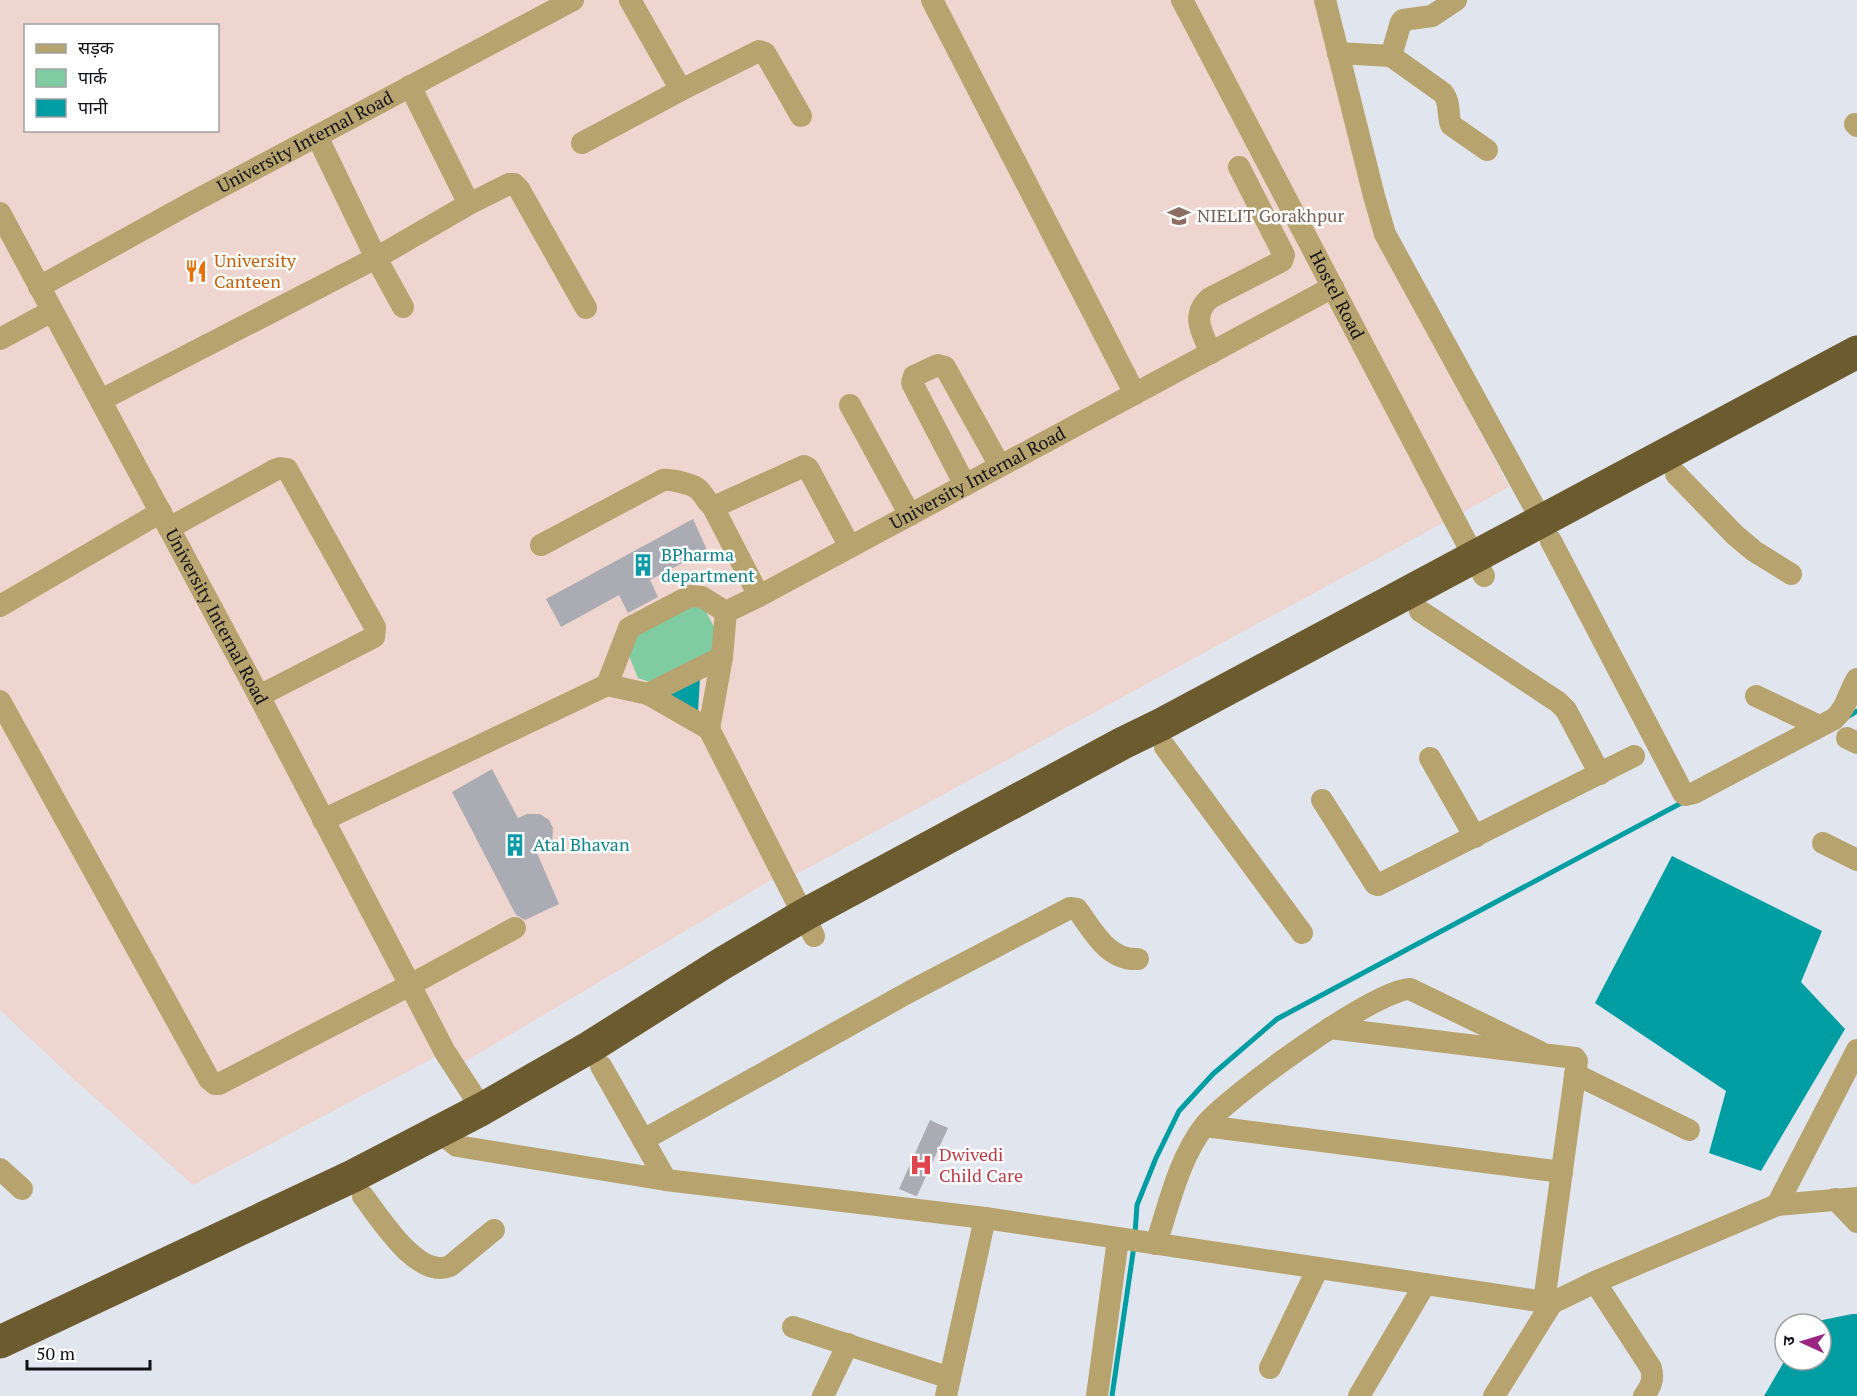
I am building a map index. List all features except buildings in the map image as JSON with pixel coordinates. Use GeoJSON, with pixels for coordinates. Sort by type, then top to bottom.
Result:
{"type":"FeatureCollection","features":[{"type":"Feature","properties":{"kind":"highway"},"geometry":{"type":"LineString","coordinates":[[0,1342],[343,1181],[448,1139],[492,1129],[601,1066],[734,982],[809,926],[1123,743],[1547,531],[1857,352]]}},
{"type":"Feature","properties":{"kind":"highway"},"geometry":{"type":"LineString","coordinates":[[1547,531],[1676,474],[1857,378]]}},
{"type":"Feature","properties":{"kind":"highway"},"geometry":{"type":"LineString","coordinates":[[0,1366],[363,1196],[448,1139],[482,1109],[590,1047],[723,963],[809,926],[1165,747],[1420,611],[1479,566]]}},
{"type":"Feature","properties":{"kind":"street","name":"University Internal Road"},"geometry":{"type":"LineString","coordinates":[[39,287],[573,0]]}},
{"type":"Feature","properties":{"kind":"street"},"geometry":{"type":"LineString","coordinates":[[630,0],[681,90]]}},
{"type":"Feature","properties":{"kind":"street"},"geometry":{"type":"LineString","coordinates":[[932,0],[1135,394]]}},
{"type":"Feature","properties":{"kind":"street","name":"Hostel Road"},"geometry":{"type":"LineString","coordinates":[[1182,0],[1479,566]]}},
{"type":"Feature","properties":{"kind":"street"},"geometry":{"type":"LineString","coordinates":[[1325,0],[1385,234],[1547,531],[1683,793],[1689,795],[1694,793],[1834,719],[1844,709],[1857,678]]}},
{"type":"Feature","properties":{"kind":"street"},"geometry":{"type":"LineString","coordinates":[[1391,56],[1399,24],[1403,20],[1432,16],[1456,0]]}},
{"type":"Feature","properties":{"kind":"street"},"geometry":{"type":"LineString","coordinates":[[582,142],[759,51],[765,53],[801,116]]}},
{"type":"Feature","properties":{"kind":"street"},"geometry":{"type":"LineString","coordinates":[[1338,53],[1391,56],[1443,93],[1448,101],[1451,125],[1487,150]]}},
{"type":"Feature","properties":{"kind":"street"},"geometry":{"type":"LineString","coordinates":[[410,86],[469,204]]}},
{"type":"Feature","properties":{"kind":"street"},"geometry":{"type":"LineString","coordinates":[[317,136],[376,258],[403,307]]}},
{"type":"Feature","properties":{"kind":"street"},"geometry":{"type":"LineString","coordinates":[[1211,353],[1198,317],[1201,306],[1284,258],[1239,167]]}},
{"type":"Feature","properties":{"kind":"street"},"geometry":{"type":"LineString","coordinates":[[101,400],[376,258],[469,204],[509,184],[514,184],[519,189],[586,308]]}},
{"type":"Feature","properties":{"kind":"street","name":"University Internal Road"},"geometry":{"type":"LineString","coordinates":[[0,213],[259,696],[445,1052],[482,1109]]}},
{"type":"Feature","properties":{"kind":"street","name":"University Internal Road"},"geometry":{"type":"LineString","coordinates":[[726,612],[1334,287]]}},
{"type":"Feature","properties":{"kind":"street"},"geometry":{"type":"LineString","coordinates":[[0,339],[52,311]]}},
{"type":"Feature","properties":{"kind":"street"},"geometry":{"type":"LineString","coordinates":[[965,485],[912,383],[914,376],[938,365],[945,367],[1000,466]]}},
{"type":"Feature","properties":{"kind":"street"},"geometry":{"type":"LineString","coordinates":[[850,405],[910,515]]}},
{"type":"Feature","properties":{"kind":"street"},"geometry":{"type":"LineString","coordinates":[[715,508],[804,466],[850,547]]}},
{"type":"Feature","properties":{"kind":"street"},"geometry":{"type":"LineString","coordinates":[[0,606],[165,520],[275,470],[287,469],[375,627],[374,637],[259,696]]}},
{"type":"Feature","properties":{"kind":"street"},"geometry":{"type":"LineString","coordinates":[[1676,474],[1735,535],[1754,551],[1791,574]]}},
{"type":"Feature","properties":{"kind":"street"},"geometry":{"type":"LineString","coordinates":[[541,545],[663,480],[669,479],[698,489],[705,501],[715,508],[759,596]]}},
{"type":"Feature","properties":{"kind":"street"},"geometry":{"type":"LineString","coordinates":[[607,685],[629,628],[690,597],[702,597],[726,612],[722,657],[709,729]]}},
{"type":"Feature","properties":{"kind":"street"},"geometry":{"type":"LineString","coordinates":[[1420,611],[1558,702],[1566,710],[1600,774]]}},
{"type":"Feature","properties":{"kind":"street"},"geometry":{"type":"LineString","coordinates":[[648,694],[722,657]]}},
{"type":"Feature","properties":{"kind":"street"},"geometry":{"type":"LineString","coordinates":[[323,820],[607,685],[648,694],[709,729],[809,926]]}},
{"type":"Feature","properties":{"kind":"street"},"geometry":{"type":"LineString","coordinates":[[1756,696],[1819,726]]}},
{"type":"Feature","properties":{"kind":"street"},"geometry":{"type":"LineString","coordinates":[[0,701],[212,1082],[219,1084],[515,928]]}},
{"type":"Feature","properties":{"kind":"street"},"geometry":{"type":"LineString","coordinates":[[1165,747],[1302,933]]}},
{"type":"Feature","properties":{"kind":"street"},"geometry":{"type":"LineString","coordinates":[[1322,800],[1375,884],[1378,885],[1634,756]]}},
{"type":"Feature","properties":{"kind":"street"},"geometry":{"type":"LineString","coordinates":[[1430,758],[1475,837]]}},
{"type":"Feature","properties":{"kind":"street"},"geometry":{"type":"LineString","coordinates":[[1823,843],[1857,860]]}},
{"type":"Feature","properties":{"kind":"street"},"geometry":{"type":"LineString","coordinates":[[644,1140],[912,991],[1070,908],[1077,909],[1103,944],[1112,952],[1122,958],[1138,959]]}},
{"type":"Feature","properties":{"kind":"street"},"geometry":{"type":"LineString","coordinates":[[1097,1396],[1135,1241],[1176,1184],[1190,1151],[1205,1126],[1230,1100],[1330,1028],[1401,990],[1410,989],[1540,1052]]}},
{"type":"Feature","properties":{"kind":"street"},"geometry":{"type":"LineString","coordinates":[[1330,1028],[1540,1052],[1575,1058],[1577,1062],[1548,1302],[1494,1396]]}},
{"type":"Feature","properties":{"kind":"street"},"geometry":{"type":"LineString","coordinates":[[1777,1205],[1857,1050]]}},
{"type":"Feature","properties":{"kind":"street"},"geometry":{"type":"LineString","coordinates":[[601,1066],[666,1180]]}},
{"type":"Feature","properties":{"kind":"street"},"geometry":{"type":"LineString","coordinates":[[1575,1074],[1689,1130]]}},
{"type":"Feature","properties":{"kind":"street"},"geometry":{"type":"LineString","coordinates":[[1205,1126],[1562,1172]]}},
{"type":"Feature","properties":{"kind":"street"},"geometry":{"type":"LineString","coordinates":[[448,1139],[666,1180],[984,1218],[1548,1302],[1777,1205],[1846,1198],[1857,1222]]}},
{"type":"Feature","properties":{"kind":"street"},"geometry":{"type":"LineString","coordinates":[[0,1169],[22,1189]]}},
{"type":"Feature","properties":{"kind":"street"},"geometry":{"type":"LineString","coordinates":[[363,1196],[400,1244],[414,1257],[434,1269],[450,1266],[494,1230]]}},
{"type":"Feature","properties":{"kind":"street"},"geometry":{"type":"LineString","coordinates":[[793,1327],[848,1344],[948,1387],[984,1218]]}},
{"type":"Feature","properties":{"kind":"street"},"geometry":{"type":"LineString","coordinates":[[1270,1368],[1318,1268]]}},
{"type":"Feature","properties":{"kind":"street"},"geometry":{"type":"LineString","coordinates":[[1595,1282],[1651,1368],[1653,1377],[1651,1386],[1644,1396]]}},
{"type":"Feature","properties":{"kind":"street"},"geometry":{"type":"LineString","coordinates":[[1359,1396],[1425,1284]]}},
{"type":"Feature","properties":{"kind":"street"},"geometry":{"type":"LineString","coordinates":[[823,1396],[848,1344]]}},
{"type":"Feature","properties":{"kind":"shaded area"},"geometry":{"type":"Polygon","coordinates":[[[0,0],[1335,0],[1390,229],[1462,398],[1509,487],[786,880],[783,873],[464,1062],[454,1047],[193,1185],[0,1010],[0,0]]]}},
{"type":"Feature","properties":{"kind":"green space"},"geometry":{"type":"Polygon","coordinates":[[[679,604],[704,608],[719,636],[713,658],[655,684],[638,678],[627,651],[635,629],[679,604]]]}},
{"type":"Feature","properties":{"kind":"water"},"geometry":{"type":"Polygon","coordinates":[[[700,678],[698,712],[668,695],[700,678]]]}},
{"type":"Feature","properties":{"kind":"water"},"geometry":{"type":"Polygon","coordinates":[[[1672,856],[1822,931],[1801,982],[1845,1029],[1761,1171],[1709,1153],[1726,1091],[1595,1003],[1672,856]]]}},
{"type":"Feature","properties":{"kind":"water"},"geometry":{"type":"Polygon","coordinates":[[[1857,1314],[1857,1396],[1764,1396],[1778,1372],[1833,1372],[1833,1318],[1857,1314]]]}},
{"type":"Feature","properties":{"kind":"waterway"},"geometry":{"type":"LineString","coordinates":[[1847,717],[1857,711]]}},
{"type":"Feature","properties":{"kind":"waterway"},"geometry":{"type":"LineString","coordinates":[[1135,1234],[1137,1205],[1156,1158],[1179,1111],[1213,1074],[1277,1019],[1685,801]]}},
{"type":"Feature","properties":{"kind":"waterway"},"geometry":{"type":"LineString","coordinates":[[1112,1396],[1134,1246]]}},
{"type":"Feature","properties":{"kind":"place","name":"NIELIT Gorakhpur"},"geometry":{"type":"Point","coordinates":[1179,216]}},
{"type":"Feature","properties":{"kind":"place","name":"University Canteen"},"geometry":{"type":"Point","coordinates":[196,271]}},
{"type":"Feature","properties":{"kind":"place","name":"BPharma department"},"geometry":{"type":"Point","coordinates":[643,565]}},
{"type":"Feature","properties":{"kind":"place","name":"Atal Bhavan"},"geometry":{"type":"Point","coordinates":[515,845]}},
{"type":"Feature","properties":{"kind":"place","name":"Dwivedi Child Care"},"geometry":{"type":"Point","coordinates":[921,1165]}}]}
